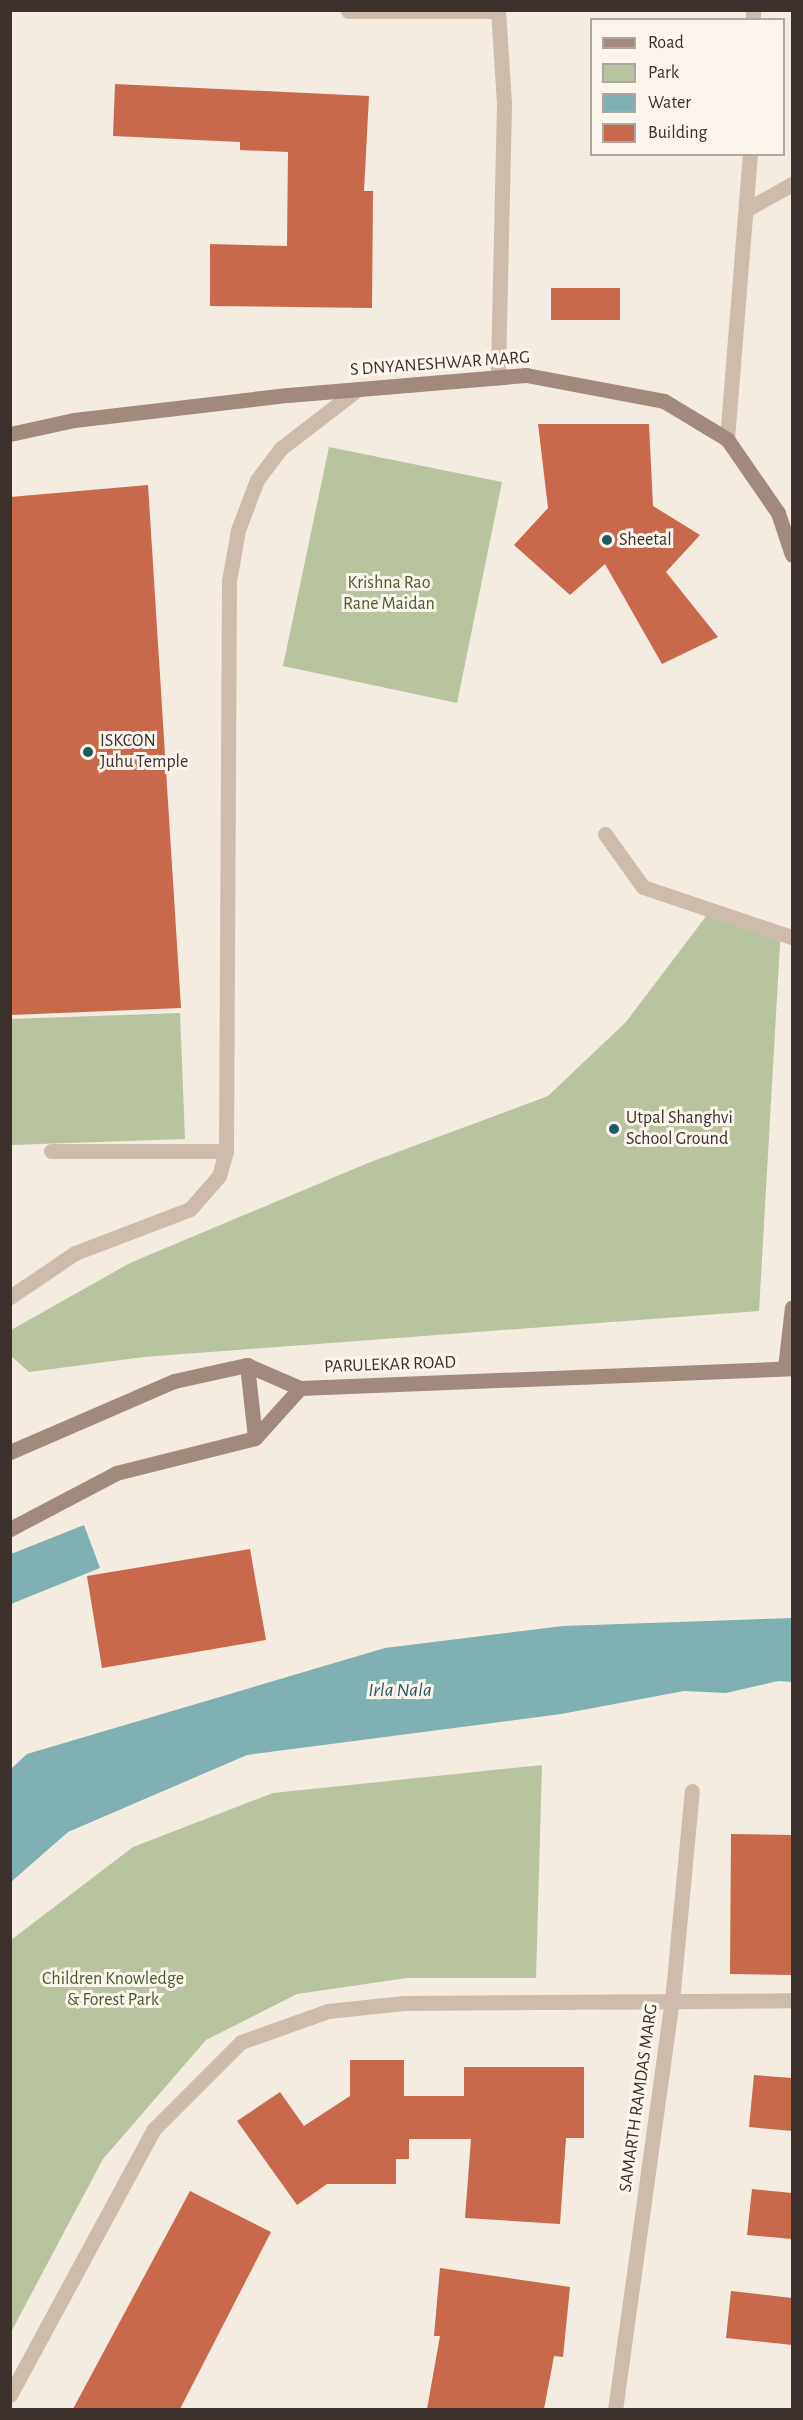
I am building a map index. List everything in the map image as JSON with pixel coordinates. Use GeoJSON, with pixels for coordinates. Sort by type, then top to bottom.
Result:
{"type":"FeatureCollection","features":[{"type":"Feature","properties":{"kind":"street"},"geometry":{"type":"LineString","coordinates":[[348,11],[498,11],[504,104],[496,296],[498,378]]}},
{"type":"Feature","properties":{"kind":"street"},"geometry":{"type":"LineString","coordinates":[[727,439],[749,208],[750,156]]}},
{"type":"Feature","properties":{"kind":"street"},"geometry":{"type":"LineString","coordinates":[[749,208],[792,184]]}},
{"type":"Feature","properties":{"kind":"street","name":"S DNYANESHWAR MARG"},"geometry":{"type":"LineString","coordinates":[[10,434],[74,420],[358,389],[526,375],[664,401],[727,439],[778,513],[792,555]]}},
{"type":"Feature","properties":{"kind":"street"},"geometry":{"type":"LineString","coordinates":[[10,1297],[75,1254],[190,1209],[219,1176],[226,1151],[229,581],[236,540],[257,480],[280,450],[358,389]]}},
{"type":"Feature","properties":{"kind":"street"},"geometry":{"type":"LineString","coordinates":[[605,834],[643,886],[792,937]]}},
{"type":"Feature","properties":{"kind":"street"},"geometry":{"type":"LineString","coordinates":[[51,1151],[226,1151]]}},
{"type":"Feature","properties":{"kind":"street"},"geometry":{"type":"LineString","coordinates":[[788,1368],[792,1307]]}},
{"type":"Feature","properties":{"kind":"street"},"geometry":{"type":"LineString","coordinates":[[10,1452],[174,1381],[247,1365],[255,1438]]}},
{"type":"Feature","properties":{"kind":"street","name":"PARULEKAR ROAD"},"geometry":{"type":"LineString","coordinates":[[247,1365],[300,1388],[788,1368]]}},
{"type":"Feature","properties":{"kind":"street"},"geometry":{"type":"LineString","coordinates":[[10,1529],[116,1473],[255,1438],[300,1388]]}},
{"type":"Feature","properties":{"kind":"street","name":"SAMARTH RAMDAS MARG"},"geometry":{"type":"LineString","coordinates":[[615,2409],[672,2001],[692,1791]]}},
{"type":"Feature","properties":{"kind":"street"},"geometry":{"type":"LineString","coordinates":[[10,2396],[153,2130],[241,2042],[328,2011],[404,2003],[792,2000]]}},
{"type":"Feature","properties":{"kind":"green space","name":"Krishna Rao Rane Maidan"},"geometry":{"type":"Polygon","coordinates":[[[329,447],[502,482],[457,703],[283,666],[329,447]]]}},
{"type":"Feature","properties":{"kind":"green space","name":"Utpal Shanghvi School Ground"},"geometry":{"type":"Polygon","coordinates":[[[707,915],[781,927],[759,1311],[144,1357],[29,1372],[11,1356],[11,1330],[130,1263],[368,1163],[548,1096],[626,1022],[707,915]]]}},
{"type":"Feature","properties":{"kind":"green space"},"geometry":{"type":"Polygon","coordinates":[[[180,1013],[185,1139],[11,1145],[10,1019],[180,1013]]]}},
{"type":"Feature","properties":{"kind":"green space","name":"Children Knowledge & Forest Park"},"geometry":{"type":"Polygon","coordinates":[[[542,1765],[536,1978],[407,1978],[297,1994],[206,2040],[103,2159],[11,2332],[11,1940],[133,1847],[273,1793],[542,1765]]]}},
{"type":"Feature","properties":{"kind":"water"},"geometry":{"type":"Polygon","coordinates":[[[84,1525],[100,1568],[11,1604],[11,1554],[84,1525]]]}},
{"type":"Feature","properties":{"kind":"water","name":"Irla Nala"},"geometry":{"type":"Polygon","coordinates":[[[792,1618],[792,1682],[778,1681],[726,1693],[684,1691],[561,1714],[247,1755],[68,1832],[11,1882],[11,1769],[27,1754],[385,1648],[563,1626],[792,1618]]]}},
{"type":"Feature","properties":{"kind":"building"},"geometry":{"type":"Polygon","coordinates":[[[115,84],[369,96],[364,191],[373,191],[372,308],[210,306],[210,244],[287,246],[288,152],[240,150],[240,142],[113,136],[115,84]]]}},
{"type":"Feature","properties":{"kind":"building"},"geometry":{"type":"Polygon","coordinates":[[[551,288],[620,288],[620,320],[551,320],[551,288]]]}},
{"type":"Feature","properties":{"kind":"building","name":"Sheetal"},"geometry":{"type":"Polygon","coordinates":[[[538,424],[649,424],[653,506],[700,535],[666,572],[718,637],[662,664],[605,564],[570,595],[514,545],[548,508],[538,424]]]}},
{"type":"Feature","properties":{"kind":"building","name":"ISKCON Juhu Temple"},"geometry":{"type":"Polygon","coordinates":[[[148,485],[181,1008],[10,1015],[10,497],[148,485]]]}},
{"type":"Feature","properties":{"kind":"building"},"geometry":{"type":"Polygon","coordinates":[[[250,1549],[266,1640],[102,1668],[87,1576],[250,1549]]]}},
{"type":"Feature","properties":{"kind":"building"},"geometry":{"type":"Polygon","coordinates":[[[731,1834],[792,1835],[792,1975],[730,1974],[731,1834]]]}},
{"type":"Feature","properties":{"kind":"building"},"geometry":{"type":"Polygon","coordinates":[[[350,2060],[404,2060],[404,2096],[464,2096],[464,2067],[584,2067],[584,2138],[566,2138],[560,2224],[465,2218],[471,2139],[409,2139],[409,2159],[396,2159],[396,2184],[327,2184],[297,2205],[237,2121],[280,2092],[304,2126],[350,2096],[350,2060]]]}},
{"type":"Feature","properties":{"kind":"building"},"geometry":{"type":"Polygon","coordinates":[[[754,2075],[792,2078],[792,2131],[749,2127],[754,2075]]]}},
{"type":"Feature","properties":{"kind":"building"},"geometry":{"type":"Polygon","coordinates":[[[752,2189],[792,2193],[792,2239],[747,2235],[752,2189]]]}},
{"type":"Feature","properties":{"kind":"building"},"geometry":{"type":"Polygon","coordinates":[[[190,2191],[271,2232],[180,2409],[73,2409],[190,2191]]]}},
{"type":"Feature","properties":{"kind":"building"},"geometry":{"type":"Polygon","coordinates":[[[440,2268],[570,2287],[563,2357],[554,2356],[544,2409],[427,2409],[440,2336],[434,2336],[440,2268]]]}},
{"type":"Feature","properties":{"kind":"building"},"geometry":{"type":"Polygon","coordinates":[[[731,2291],[792,2298],[792,2345],[726,2338],[731,2291]]]}},
{"type":"Feature","properties":{"kind":"place","name":"Sheetal"},"geometry":{"type":"Point","coordinates":[607,540]}},
{"type":"Feature","properties":{"kind":"place","name":"ISKCON Juhu Temple"},"geometry":{"type":"Point","coordinates":[88,752]}},
{"type":"Feature","properties":{"kind":"place","name":"Utpal Shanghvi School Ground"},"geometry":{"type":"Point","coordinates":[614,1129]}}]}
